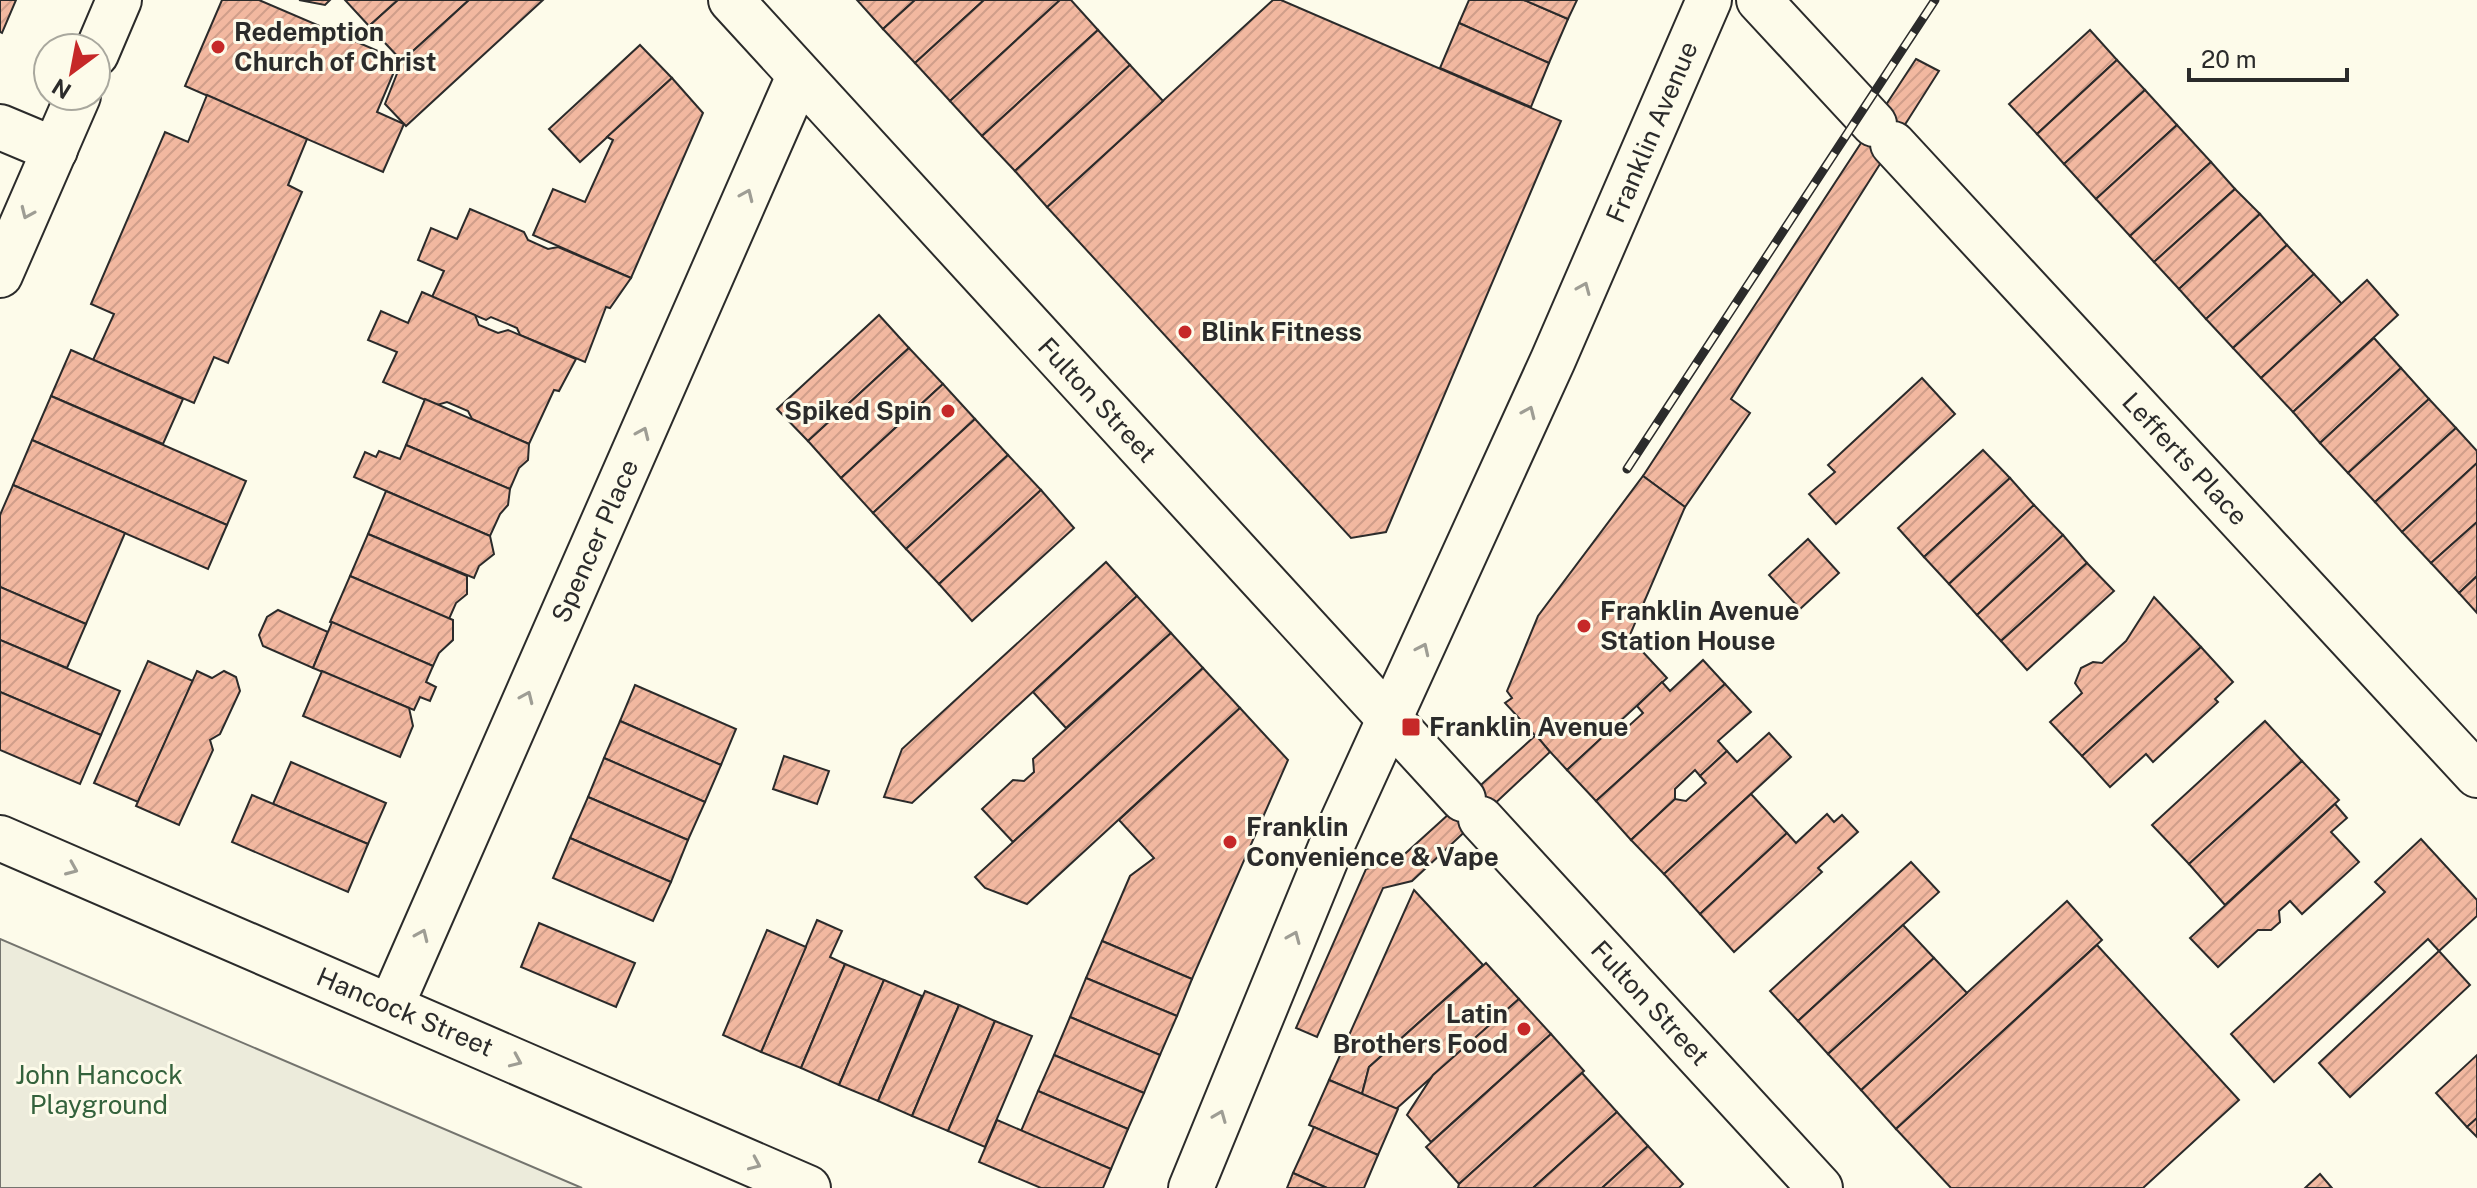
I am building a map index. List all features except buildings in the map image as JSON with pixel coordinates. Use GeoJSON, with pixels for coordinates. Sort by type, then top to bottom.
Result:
{"type":"FeatureCollection","features":[{"type":"Feature","properties":{"kind":"street"},"geometry":{"type":"LineString","coordinates":[[105,32],[119,0]]}},
{"type":"Feature","properties":{"kind":"street","name":"Fulton Street"},"geometry":{"type":"LineString","coordinates":[[731,0],[1820,1188]]}},
{"type":"Feature","properties":{"kind":"street","name":"Franklin Avenue"},"geometry":{"type":"LineString","coordinates":[[1191,1188],[1330,849],[1553,360],[1709,0]]}},
{"type":"Feature","properties":{"kind":"street","name":"Lefferts Place"},"geometry":{"type":"LineString","coordinates":[[1759,0],[2477,775]]}},
{"type":"Feature","properties":{"kind":"street","name":"Spencer Place"},"geometry":{"type":"LineString","coordinates":[[391,1006],[799,76]]}},
{"type":"Feature","properties":{"kind":"street"},"geometry":{"type":"LineString","coordinates":[[0,275],[71,112]]}},
{"type":"Feature","properties":{"kind":"street"},"geometry":{"type":"LineString","coordinates":[[0,127],[55,150]]}},
{"type":"Feature","properties":{"kind":"street","name":"Hancock Street"},"geometry":{"type":"LineString","coordinates":[[0,838],[808,1188]]}},
{"type":"Feature","properties":{"kind":"green space","name":"John Hancock Playground"},"geometry":{"type":"Polygon","coordinates":[[[0,939],[582,1188],[0,1188],[0,939]]]}},
{"type":"Feature","properties":{"kind":"railway"},"geometry":{"type":"LineString","coordinates":[[1627,469],[1935,0]]}},
{"type":"Feature","properties":{"kind":"place","name":"Redemption Church of Christ"},"geometry":{"type":"Point","coordinates":[218,47]}},
{"type":"Feature","properties":{"kind":"place","name":"Blink Fitness"},"geometry":{"type":"Point","coordinates":[1185,332]}},
{"type":"Feature","properties":{"kind":"place","name":"Spiked Spin"},"geometry":{"type":"Point","coordinates":[948,411]}},
{"type":"Feature","properties":{"kind":"place","name":"Franklin Avenue Station House"},"geometry":{"type":"Point","coordinates":[1584,626]}},
{"type":"Feature","properties":{"kind":"place","name":"Franklin Avenue"},"geometry":{"type":"Point","coordinates":[1411,727]}},
{"type":"Feature","properties":{"kind":"place","name":"Franklin Convenience & Vape"},"geometry":{"type":"Point","coordinates":[1230,842]}},
{"type":"Feature","properties":{"kind":"place","name":"Latin Brothers Food"},"geometry":{"type":"Point","coordinates":[1524,1029]}}]}
